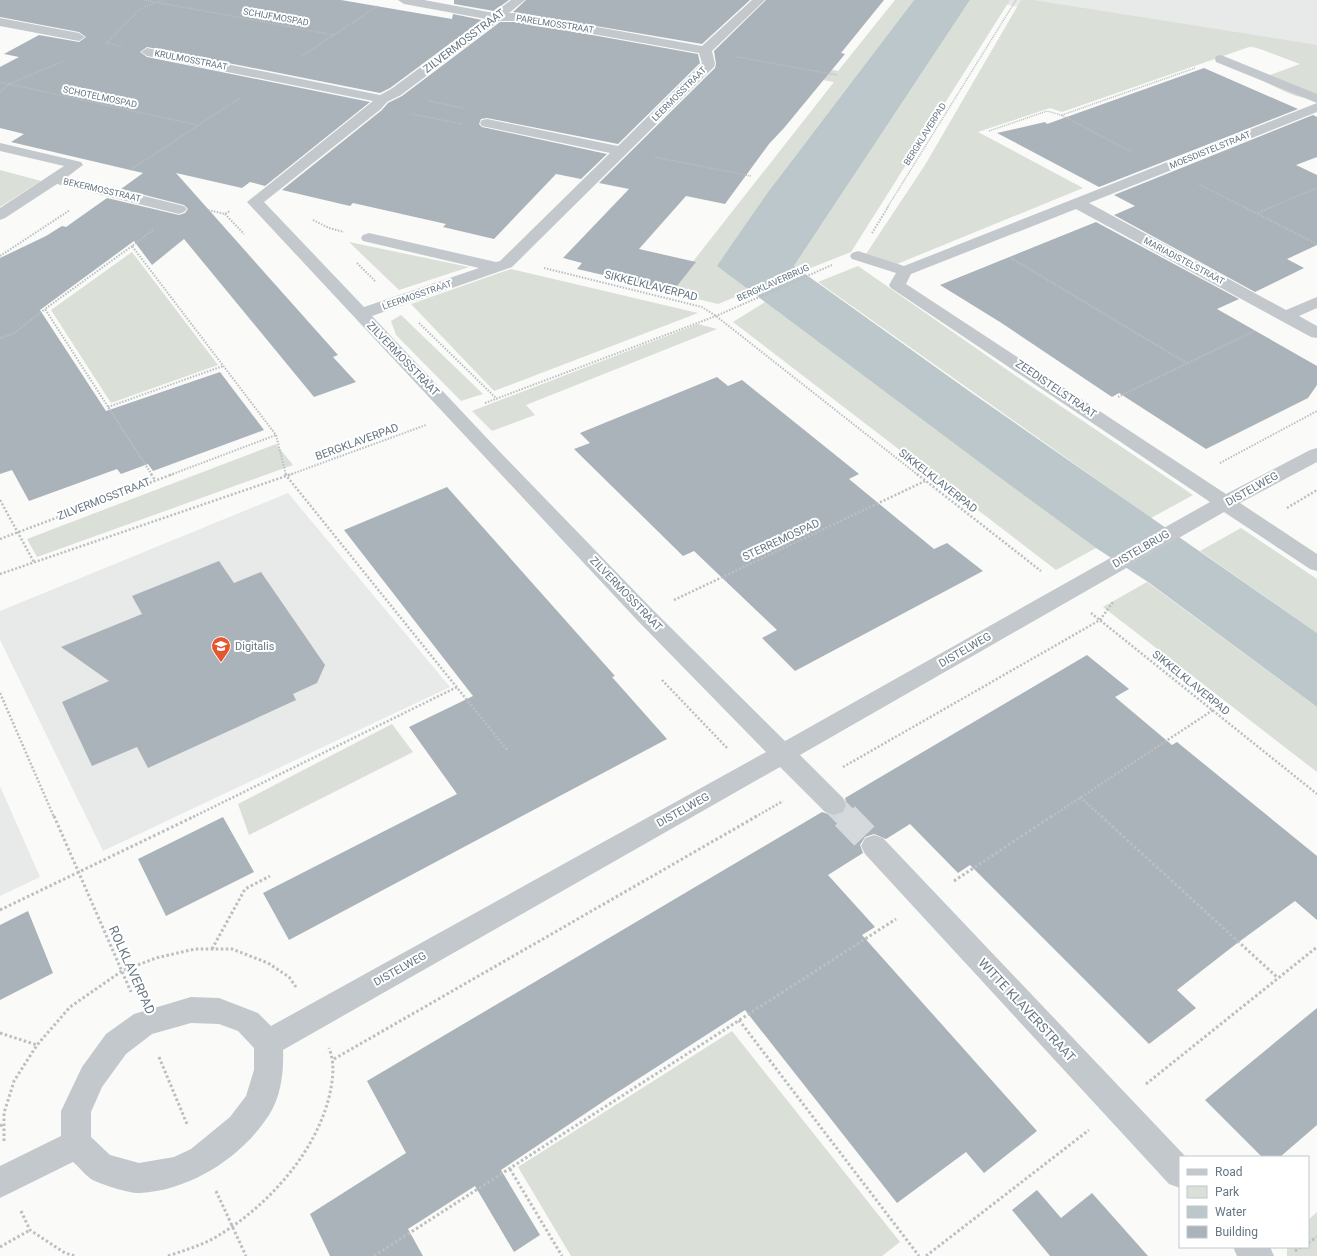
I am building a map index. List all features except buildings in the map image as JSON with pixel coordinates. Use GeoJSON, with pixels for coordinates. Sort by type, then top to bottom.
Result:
{"type":"FeatureCollection","features":[{"type":"Feature","properties":{"kind":"street","name":"PARELMOSSTRAAT"},"geometry":{"type":"LineString","coordinates":[[404,0],[497,17],[520,17],[705,50]]}},
{"type":"Feature","properties":{"kind":"street","name":"ZILVERMOSSTRAAT"},"geometry":{"type":"LineString","coordinates":[[519,0],[385,99],[254,202],[644,614],[784,754]]}},
{"type":"Feature","properties":{"kind":"street","name":"LEERMOSSTRAAT"},"geometry":{"type":"LineString","coordinates":[[360,314],[504,263],[710,64],[705,50],[759,0]]}},
{"type":"Feature","properties":{"kind":"street"},"geometry":{"type":"LineString","coordinates":[[0,22],[78,37]]}},
{"type":"Feature","properties":{"kind":"street","name":"KRULMOSSTRAAT"},"geometry":{"type":"LineString","coordinates":[[147,52],[385,99]]}},
{"type":"Feature","properties":{"kind":"street"},"geometry":{"type":"LineString","coordinates":[[1221,59],[1317,99]]}},
{"type":"Feature","properties":{"kind":"street","name":"MOESDISTELSTRAAT"},"geometry":{"type":"LineString","coordinates":[[1077,203],[1317,107]]}},
{"type":"Feature","properties":{"kind":"street"},"geometry":{"type":"LineString","coordinates":[[487,123],[621,151]]}},
{"type":"Feature","properties":{"kind":"street","name":"BEKERMOSSTRAAT"},"geometry":{"type":"LineString","coordinates":[[0,147],[76,165],[55,179]]}},
{"type":"Feature","properties":{"kind":"street"},"geometry":{"type":"LineString","coordinates":[[0,215],[55,179]]}},
{"type":"Feature","properties":{"kind":"street","name":"BEKERMOSSTRAAT"},"geometry":{"type":"LineString","coordinates":[[55,179],[179,209]]}},
{"type":"Feature","properties":{"kind":"street"},"geometry":{"type":"LineString","coordinates":[[858,256],[905,271],[1077,203]]}},
{"type":"Feature","properties":{"kind":"street","name":"MARIADISTELSTRAAT"},"geometry":{"type":"LineString","coordinates":[[1077,203],[1317,333]]}},
{"type":"Feature","properties":{"kind":"street"},"geometry":{"type":"LineString","coordinates":[[369,238],[504,263]]}},
{"type":"Feature","properties":{"kind":"street","name":"ZEEDISTELSTRAAT"},"geometry":{"type":"LineString","coordinates":[[905,271],[897,285],[1089,411],[1317,564]]}},
{"type":"Feature","properties":{"kind":"street"},"geometry":{"type":"LineString","coordinates":[[1286,316],[1317,302]]}},
{"type":"Feature","properties":{"kind":"street","name":"DISTELWEG"},"geometry":{"type":"LineString","coordinates":[[1187,523],[1317,454]]}},
{"type":"Feature","properties":{"kind":"street","name":"DISTELBRUG"},"geometry":{"type":"LineString","coordinates":[[1096,575],[1187,523]]}},
{"type":"Feature","properties":{"kind":"street","name":"DISTELWEG"},"geometry":{"type":"LineString","coordinates":[[268,1043],[784,754],[1096,575]]}},
{"type":"Feature","properties":{"kind":"street"},"geometry":{"type":"LineString","coordinates":[[784,754],[834,805]]}},
{"type":"Feature","properties":{"kind":"street","name":"WITTE KLAVERSTRAAT"},"geometry":{"type":"LineString","coordinates":[[874,846],[924,902],[1179,1172]]}},
{"type":"Feature","properties":{"kind":"street"},"geometry":{"type":"LineString","coordinates":[[191,1010],[219,1011],[248,1022],[268,1043],[269,1070],[259,1104],[241,1127],[202,1160],[174,1172],[138,1178],[102,1168],[76,1144],[76,1111],[92,1076],[116,1044],[144,1023],[191,1010]]}},
{"type":"Feature","properties":{"kind":"street"},"geometry":{"type":"LineString","coordinates":[[5,1181],[76,1144]]}},
{"type":"Feature","properties":{"kind":"street"},"geometry":{"type":"LineString","coordinates":[[1250,1248],[1258,1256]]}},
{"type":"Feature","properties":{"kind":"path","name":"SCHIJFMOSPAD"},"geometry":{"type":"LineString","coordinates":[[144,0],[334,35]]}},
{"type":"Feature","properties":{"kind":"path","name":"BERGKLAVERPAD"},"geometry":{"type":"LineString","coordinates":[[858,256],[1016,0]]}},
{"type":"Feature","properties":{"kind":"path"},"geometry":{"type":"LineString","coordinates":[[0,256],[380,4]]}},
{"type":"Feature","properties":{"kind":"path","name":"KRULMOSSTRAAT"},"geometry":{"type":"LineString","coordinates":[[78,37],[147,52]]}},
{"type":"Feature","properties":{"kind":"path"},"geometry":{"type":"LineString","coordinates":[[705,50],[837,75]]}},
{"type":"Feature","properties":{"kind":"path"},"geometry":{"type":"LineString","coordinates":[[1061,116],[1221,59]]}},
{"type":"Feature","properties":{"kind":"path","name":"SCHOTELMOSPAD"},"geometry":{"type":"LineString","coordinates":[[0,82],[198,125]]}},
{"type":"Feature","properties":{"kind":"path"},"geometry":{"type":"LineString","coordinates":[[415,98],[497,115],[481,128],[385,99],[415,98]]}},
{"type":"Feature","properties":{"kind":"path"},"geometry":{"type":"LineString","coordinates":[[621,151],[751,176]]}},
{"type":"Feature","properties":{"kind":"path"},"geometry":{"type":"LineString","coordinates":[[1257,214],[1317,188]]}},
{"type":"Feature","properties":{"kind":"path"},"geometry":{"type":"LineString","coordinates":[[0,338],[13,334],[132,246],[185,204],[225,214],[242,201],[254,202]]}},
{"type":"Feature","properties":{"kind":"path"},"geometry":{"type":"LineString","coordinates":[[982,241],[1188,364]]}},
{"type":"Feature","properties":{"kind":"path"},"geometry":{"type":"LineString","coordinates":[[132,246],[276,435],[286,476],[508,752]]}},
{"type":"Feature","properties":{"kind":"path","name":"BERGKLAVERBRUG"},"geometry":{"type":"LineString","coordinates":[[716,316],[836,263],[858,256]]}},
{"type":"Feature","properties":{"kind":"path","name":"SIKKELKLAVERPAD"},"geometry":{"type":"LineString","coordinates":[[504,263],[702,307],[716,316],[1065,592],[1317,794]]}},
{"type":"Feature","properties":{"kind":"path"},"geometry":{"type":"LineString","coordinates":[[45,309],[155,480]]}},
{"type":"Feature","properties":{"kind":"path","name":"BERGKLAVERPAD"},"geometry":{"type":"LineString","coordinates":[[0,574],[286,476],[455,415],[716,316]]}},
{"type":"Feature","properties":{"kind":"path"},"geometry":{"type":"LineString","coordinates":[[1089,411],[1286,316]]}},
{"type":"Feature","properties":{"kind":"path"},"geometry":{"type":"LineString","coordinates":[[108,407],[223,366]]}},
{"type":"Feature","properties":{"kind":"path"},"geometry":{"type":"LineString","coordinates":[[1190,479],[1317,411]]}},
{"type":"Feature","properties":{"kind":"path","name":"ZILVERMOSSTRAAT"},"geometry":{"type":"LineString","coordinates":[[0,539],[276,435]]}},
{"type":"Feature","properties":{"kind":"path","name":"STERREMOSPAD"},"geometry":{"type":"LineString","coordinates":[[644,614],[925,481]]}},
{"type":"Feature","properties":{"kind":"path"},"geometry":{"type":"LineString","coordinates":[[0,500],[34,562]]}},
{"type":"Feature","properties":{"kind":"path"},"geometry":{"type":"LineString","coordinates":[[334,1059],[1100,620],[1114,601]]}},
{"type":"Feature","properties":{"kind":"path"},"geometry":{"type":"LineString","coordinates":[[0,910],[79,873],[456,687]]}},
{"type":"Feature","properties":{"kind":"path","name":"ROLKLAVERPAD"},"geometry":{"type":"LineString","coordinates":[[0,692],[122,971],[202,1160],[246,1256]]}},
{"type":"Feature","properties":{"kind":"path"},"geometry":{"type":"LineString","coordinates":[[374,1256],[924,902],[1212,710]]}},
{"type":"Feature","properties":{"kind":"path"},"geometry":{"type":"LineString","coordinates":[[1080,798],[1278,978]]}},
{"type":"Feature","properties":{"kind":"path"},"geometry":{"type":"LineString","coordinates":[[212,949],[246,889],[270,876]]}},
{"type":"Feature","properties":{"kind":"path"},"geometry":{"type":"LineString","coordinates":[[75,1256],[64,1253],[30,1230],[17,1201],[5,1181],[2,1125],[4,1113],[14,1081],[37,1045],[70,1007],[122,971],[156,958],[196,949],[232,950],[268,963],[288,977],[314,1018],[334,1059],[330,1098],[314,1139],[282,1182],[233,1225],[194,1248],[168,1256]]}},
{"type":"Feature","properties":{"kind":"path"},"geometry":{"type":"LineString","coordinates":[[739,1020],[919,1256]]}},
{"type":"Feature","properties":{"kind":"path"},"geometry":{"type":"LineString","coordinates":[[0,1033],[37,1045]]}},
{"type":"Feature","properties":{"kind":"path"},"geometry":{"type":"LineString","coordinates":[[510,1169],[562,1256]]}},
{"type":"Feature","properties":{"kind":"path"},"geometry":{"type":"LineString","coordinates":[[0,1247],[30,1230]]}},
{"type":"Feature","properties":{"kind":"shaded area"},"geometry":{"type":"Polygon","coordinates":[[[980,0],[1317,0],[1317,59],[980,0]]]}},
{"type":"Feature","properties":{"kind":"shaded area","name":"Digitalis"},"geometry":{"type":"Polygon","coordinates":[[[288,493],[450,687],[103,851],[0,640],[0,611],[288,493]]]}},
{"type":"Feature","properties":{"kind":"shaded area"},"geometry":{"type":"Polygon","coordinates":[[[0,786],[40,877],[0,896],[0,786]]]}},
{"type":"Feature","properties":{"kind":"green space"},"geometry":{"type":"Polygon","coordinates":[[[895,0],[914,0],[768,192],[718,266],[750,291],[718,304],[669,292],[834,82],[720,61],[728,51],[838,71],[895,0]]]}},
{"type":"Feature","properties":{"kind":"green space"},"geometry":{"type":"Polygon","coordinates":[[[970,0],[1010,0],[851,252],[803,271],[794,266],[970,0]]]}},
{"type":"Feature","properties":{"kind":"green space"},"geometry":{"type":"Polygon","coordinates":[[[1021,0],[1033,0],[1317,45],[1317,97],[1303,98],[1295,96],[1259,79],[1300,64],[1252,46],[1062,112],[1050,108],[978,132],[1083,188],[897,264],[866,254],[925,165],[1021,0]]]}},
{"type":"Feature","properties":{"kind":"green space"},"geometry":{"type":"Polygon","coordinates":[[[0,170],[41,181],[0,207],[0,170]]]}},
{"type":"Feature","properties":{"kind":"green space"},"geometry":{"type":"Polygon","coordinates":[[[349,242],[469,267],[399,290],[349,242]]]}},
{"type":"Feature","properties":{"kind":"green space"},"geometry":{"type":"Polygon","coordinates":[[[132,252],[218,365],[111,403],[51,310],[132,252]]]}},
{"type":"Feature","properties":{"kind":"green space"},"geometry":{"type":"Polygon","coordinates":[[[858,266],[1016,376],[1193,495],[1151,518],[818,282],[858,266]]]}},
{"type":"Feature","properties":{"kind":"green space"},"geometry":{"type":"Polygon","coordinates":[[[511,269],[698,313],[494,391],[411,304],[511,269]]]}},
{"type":"Feature","properties":{"kind":"green space"},"geometry":{"type":"Polygon","coordinates":[[[765,302],[1096,548],[1056,570],[733,322],[765,302]]]}},
{"type":"Feature","properties":{"kind":"green space"},"geometry":{"type":"Polygon","coordinates":[[[401,315],[483,394],[461,401],[396,335],[391,321],[401,315]]]}},
{"type":"Feature","properties":{"kind":"green space"},"geometry":{"type":"Polygon","coordinates":[[[698,324],[717,329],[526,405],[535,415],[492,431],[472,411],[698,324]]]}},
{"type":"Feature","properties":{"kind":"green space"},"geometry":{"type":"Polygon","coordinates":[[[276,444],[293,465],[37,557],[27,539],[276,444]]]}},
{"type":"Feature","properties":{"kind":"green space"},"geometry":{"type":"Polygon","coordinates":[[[1241,528],[1317,579],[1317,633],[1200,551],[1241,528]]]}},
{"type":"Feature","properties":{"kind":"green space"},"geometry":{"type":"Polygon","coordinates":[[[1147,582],[1317,707],[1317,772],[1103,607],[1147,582]]]}},
{"type":"Feature","properties":{"kind":"green space"},"geometry":{"type":"Polygon","coordinates":[[[392,724],[413,752],[249,835],[238,804],[392,724]]]}},
{"type":"Feature","properties":{"kind":"green space"},"geometry":{"type":"Polygon","coordinates":[[[732,1031],[900,1242],[882,1256],[571,1256],[518,1167],[732,1031]]]}},
{"type":"Feature","properties":{"kind":"green space"},"geometry":{"type":"Polygon","coordinates":[[[1317,1212],[1317,1256],[1287,1256],[1287,1248],[1309,1248],[1309,1219],[1317,1212]]]}},
{"type":"Feature","properties":{"kind":"water"},"geometry":{"type":"Polygon","coordinates":[[[914,0],[970,0],[794,266],[969,391],[1317,633],[1317,707],[1148,582],[1096,548],[1006,482],[717,266],[768,192],[914,0]]]}},
{"type":"Feature","properties":{"kind":"tunnel"},"geometry":{"type":"LineString","coordinates":[[834,805],[845,816]]}},
{"type":"Feature","properties":{"kind":"tunnel"},"geometry":{"type":"LineString","coordinates":[[845,816],[874,846]]}},
{"type":"Feature","properties":{"kind":"place","name":"Digitalis"},"geometry":{"type":"Point","coordinates":[221,663]}}]}
